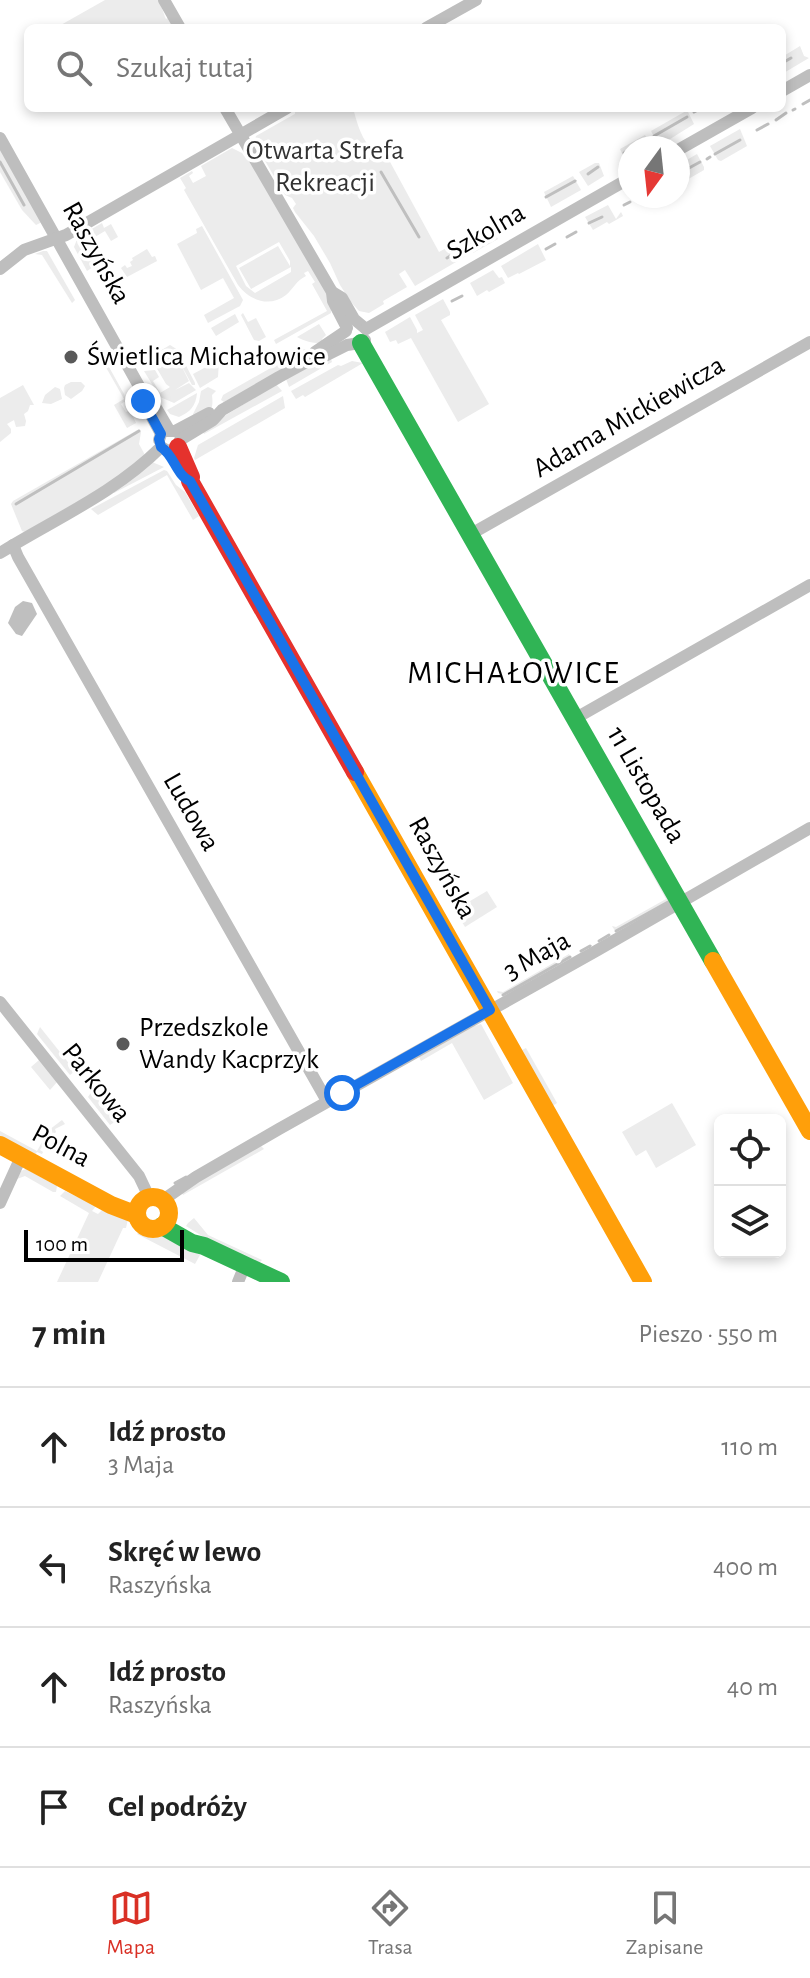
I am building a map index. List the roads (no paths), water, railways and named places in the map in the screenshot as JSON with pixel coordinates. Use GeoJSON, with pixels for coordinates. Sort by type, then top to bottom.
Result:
{"type":"FeatureCollection","features":[{"type":"Feature","properties":{"kind":"street"},"geometry":{"type":"LineString","coordinates":[[164,0],[178,24]]}},
{"type":"Feature","properties":{"kind":"street"},"geometry":{"type":"LineString","coordinates":[[433,24],[476,0]]}},
{"type":"Feature","properties":{"kind":"street"},"geometry":{"type":"LineString","coordinates":[[786,89],[810,75]]}},
{"type":"Feature","properties":{"kind":"street","name":"11 Listopada"},"geometry":{"type":"LineString","coordinates":[[227,112],[810,1131]]}},
{"type":"Feature","properties":{"kind":"street"},"geometry":{"type":"LineString","coordinates":[[0,269],[24,250],[66,235],[280,112]]}},
{"type":"Feature","properties":{"kind":"street"},"geometry":{"type":"LineString","coordinates":[[690,143],[745,112]]}},
{"type":"Feature","properties":{"kind":"street","name":"Raszyńska"},"geometry":{"type":"LineString","coordinates":[[0,138],[144,395],[143,401],[191,477],[190,481],[643,1282]]}},
{"type":"Feature","properties":{"kind":"street","name":"Szkolna"},"geometry":{"type":"LineString","coordinates":[[0,553],[106,492],[170,440],[210,413],[222,410],[310,360],[315,352],[355,333],[618,185]]}},
{"type":"Feature","properties":{"kind":"street","name":"Adama Mickiewicza"},"geometry":{"type":"LineString","coordinates":[[471,534],[810,342]]}},
{"type":"Feature","properties":{"kind":"street","name":"Ludowa"},"geometry":{"type":"LineString","coordinates":[[13,545],[327,1101]]}},
{"type":"Feature","properties":{"kind":"street"},"geometry":{"type":"LineString","coordinates":[[576,718],[810,585]]}},
{"type":"Feature","properties":{"kind":"street","name":"3 Maja"},"geometry":{"type":"LineString","coordinates":[[153,1209],[213,1167],[810,828]]}},
{"type":"Feature","properties":{"kind":"street","name":"Parkowa"},"geometry":{"type":"LineString","coordinates":[[0,1002],[139,1176],[153,1209]]}},
{"type":"Feature","properties":{"kind":"street","name":"Polna"},"geometry":{"type":"LineString","coordinates":[[0,1145],[97,1196],[153,1209],[192,1243],[204,1246],[242,1274],[281,1282]]}},
{"type":"Feature","properties":{"kind":"street"},"geometry":{"type":"LineString","coordinates":[[0,1203],[21,1157]]}},
{"type":"Feature","properties":{"kind":"waterway"},"geometry":{"type":"LineString","coordinates":[[786,61],[791,58]]}},
{"type":"Feature","properties":{"kind":"waterway"},"geometry":{"type":"LineString","coordinates":[[803,104],[810,100]]}},
{"type":"Feature","properties":{"kind":"waterway"},"geometry":{"type":"LineString","coordinates":[[776,120],[786,113]]}},
{"type":"Feature","properties":{"kind":"waterway"},"geometry":{"type":"LineString","coordinates":[[654,136],[687,117]]}},
{"type":"Feature","properties":{"kind":"waterway"},"geometry":{"type":"LineString","coordinates":[[757,130],[768,124]]}},
{"type":"Feature","properties":{"kind":"waterway"},"geometry":{"type":"LineString","coordinates":[[715,154],[740,140]]}},
{"type":"Feature","properties":{"kind":"waterway"},"geometry":{"type":"LineString","coordinates":[[0,162],[24,205]]}},
{"type":"Feature","properties":{"kind":"waterway"},"geometry":{"type":"LineString","coordinates":[[690,167],[700,162]]}},
{"type":"Feature","properties":{"kind":"waterway"},"geometry":{"type":"LineString","coordinates":[[588,174],[598,167]]}},
{"type":"Feature","properties":{"kind":"waterway"},"geometry":{"type":"LineString","coordinates":[[381,172],[419,237]]}},
{"type":"Feature","properties":{"kind":"waterway"},"geometry":{"type":"LineString","coordinates":[[546,197],[575,181]]}},
{"type":"Feature","properties":{"kind":"waterway"},"geometry":{"type":"LineString","coordinates":[[589,223],[602,217]]}},
{"type":"Feature","properties":{"kind":"waterway"},"geometry":{"type":"LineString","coordinates":[[567,237],[576,232]]}},
{"type":"Feature","properties":{"kind":"waterway"},"geometry":{"type":"LineString","coordinates":[[470,245],[488,234]]}},
{"type":"Feature","properties":{"kind":"waterway"},"geometry":{"type":"LineString","coordinates":[[546,249],[555,244]]}},
{"type":"Feature","properties":{"kind":"waterway"},"geometry":{"type":"LineString","coordinates":[[447,258],[463,248]]}},
{"type":"Feature","properties":{"kind":"waterway"},"geometry":{"type":"LineString","coordinates":[[452,301],[462,296]]}},
{"type":"Feature","properties":{"kind":"waterway"},"geometry":{"type":"LineString","coordinates":[[16,504],[139,431]]}},
{"type":"Feature","properties":{"kind":"waterway"},"geometry":{"type":"LineString","coordinates":[[616,931],[668,902]]}},
{"type":"Feature","properties":{"kind":"waterway"},"geometry":{"type":"LineString","coordinates":[[599,941],[609,935]]}},
{"type":"Feature","properties":{"kind":"waterway"},"geometry":{"type":"LineString","coordinates":[[581,951],[590,946]]}},
{"type":"Feature","properties":{"kind":"waterway"},"geometry":{"type":"LineString","coordinates":[[503,995],[570,957]]}},
{"type":"Feature","properties":{"kind":"waterway"},"geometry":{"type":"LineString","coordinates":[[175,1183],[186,1177]]}},
{"type":"Feature","properties":{"kind":"place","name":"Świetlica Michałowice"},"geometry":{"type":"Point","coordinates":[71,357]}},
{"type":"Feature","properties":{"kind":"place","name":"Przedszkole Wandy Kacprzyk"},"geometry":{"type":"Point","coordinates":[123,1044]}},
{"type":"Feature","properties":{"kind":"district","name":"MICHAŁOWICE"},"geometry":{"type":"Point","coordinates":[514,673]}},
{"type":"Feature","properties":{"kind":"park label","name":"Otwarta Strefa Rekreacji"},"geometry":{"type":"Point","coordinates":[325,167]}}]}
